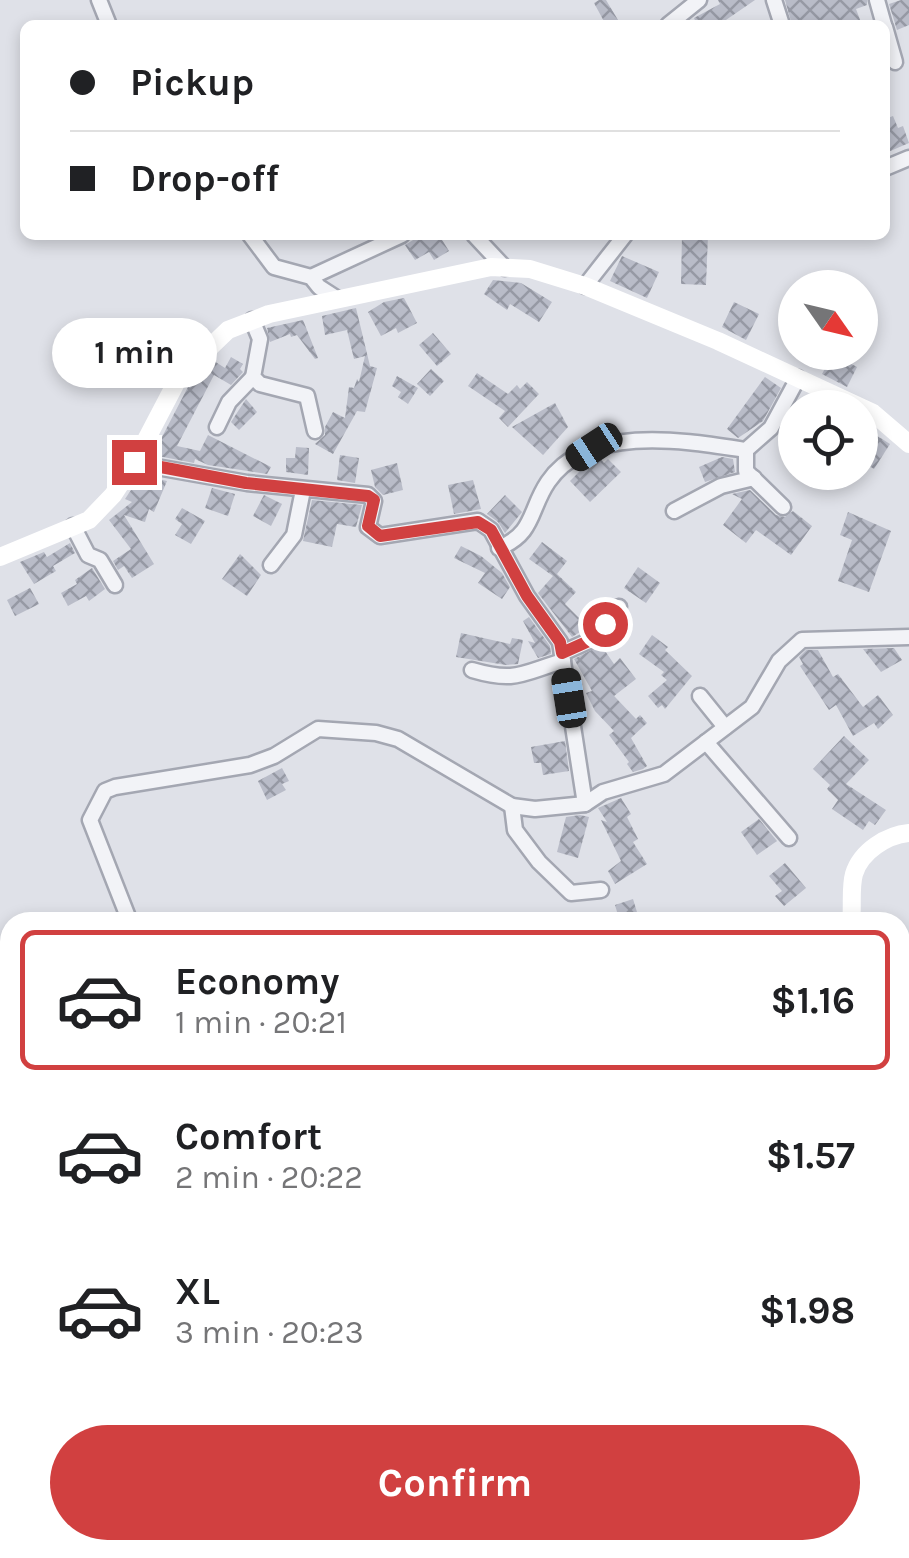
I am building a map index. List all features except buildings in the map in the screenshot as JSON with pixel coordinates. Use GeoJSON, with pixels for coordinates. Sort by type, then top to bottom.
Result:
{"type":"FeatureCollection","features":[{"type":"Feature","properties":{"kind":"street"},"geometry":{"type":"LineString","coordinates":[[685,19],[699,0]]}},
{"type":"Feature","properties":{"kind":"street"},"geometry":{"type":"LineString","coordinates":[[890,44],[895,62]]}},
{"type":"Feature","properties":{"kind":"street"},"geometry":{"type":"LineString","coordinates":[[254,240],[274,267],[311,277],[336,298]]}},
{"type":"Feature","properties":{"kind":"street"},"geometry":{"type":"LineString","coordinates":[[311,277],[391,240]]}},
{"type":"Feature","properties":{"kind":"street"},"geometry":{"type":"LineString","coordinates":[[479,240],[505,268]]}},
{"type":"Feature","properties":{"kind":"street"},"geometry":{"type":"LineString","coordinates":[[585,286],[621,240]]}},
{"type":"Feature","properties":{"kind":"street"},"geometry":{"type":"LineString","coordinates":[[0,557],[90,520],[113,495],[134,462],[180,378],[228,330],[336,298],[491,267],[530,270],[585,286],[874,413],[909,444]]}},
{"type":"Feature","properties":{"kind":"street"},"geometry":{"type":"LineString","coordinates":[[217,427],[229,402],[253,377],[260,339],[252,320]]}},
{"type":"Feature","properties":{"kind":"street"},"geometry":{"type":"LineString","coordinates":[[253,377],[260,384],[307,396],[314,431]]}},
{"type":"Feature","properties":{"kind":"street"},"geometry":{"type":"LineString","coordinates":[[782,506],[746,471],[746,450],[771,428],[798,378]]}},
{"type":"Feature","properties":{"kind":"street"},"geometry":{"type":"LineString","coordinates":[[499,548],[514,542],[532,521],[549,480],[594,447],[664,438],[746,450]]}},
{"type":"Feature","properties":{"kind":"street"},"geometry":{"type":"LineString","coordinates":[[134,462],[246,483],[368,496],[374,500],[368,526],[380,536],[478,522],[491,530],[527,596],[560,642],[585,804]]}},
{"type":"Feature","properties":{"kind":"street"},"geometry":{"type":"LineString","coordinates":[[674,511],[721,486],[754,478]]}},
{"type":"Feature","properties":{"kind":"street"},"geometry":{"type":"LineString","coordinates":[[271,565],[294,535],[303,490]]}},
{"type":"Feature","properties":{"kind":"street"},"geometry":{"type":"LineString","coordinates":[[73,526],[88,554],[100,560],[115,585]]}},
{"type":"Feature","properties":{"kind":"street"},"geometry":{"type":"LineString","coordinates":[[472,670],[499,678],[523,676],[591,640],[620,607]]}},
{"type":"Feature","properties":{"kind":"street"},"geometry":{"type":"LineString","coordinates":[[126,912],[90,820],[105,791],[115,786],[250,765],[274,756],[318,729],[376,732],[398,740],[512,806],[536,810],[585,804],[603,792],[664,774],[752,707],[779,661],[802,640],[909,637]]}},
{"type":"Feature","properties":{"kind":"street"},"geometry":{"type":"LineString","coordinates":[[700,696],[726,726]]}},
{"type":"Feature","properties":{"kind":"street"},"geometry":{"type":"LineString","coordinates":[[706,742],[789,838]]}},
{"type":"Feature","properties":{"kind":"street"},"geometry":{"type":"LineString","coordinates":[[512,806],[515,830],[571,894],[601,890]]}},
{"type":"Feature","properties":{"kind":"street"},"geometry":{"type":"LineString","coordinates":[[852,912],[854,873],[872,848],[897,834],[909,834]]}},
{"type":"Feature","properties":{"kind":"route"},"geometry":{"type":"LineString","coordinates":[[134,462],[246,483],[368,496],[374,500],[368,526],[380,536],[478,522],[491,530],[527,596],[560,642],[562,653],[591,640],[605,624]]}}]}
